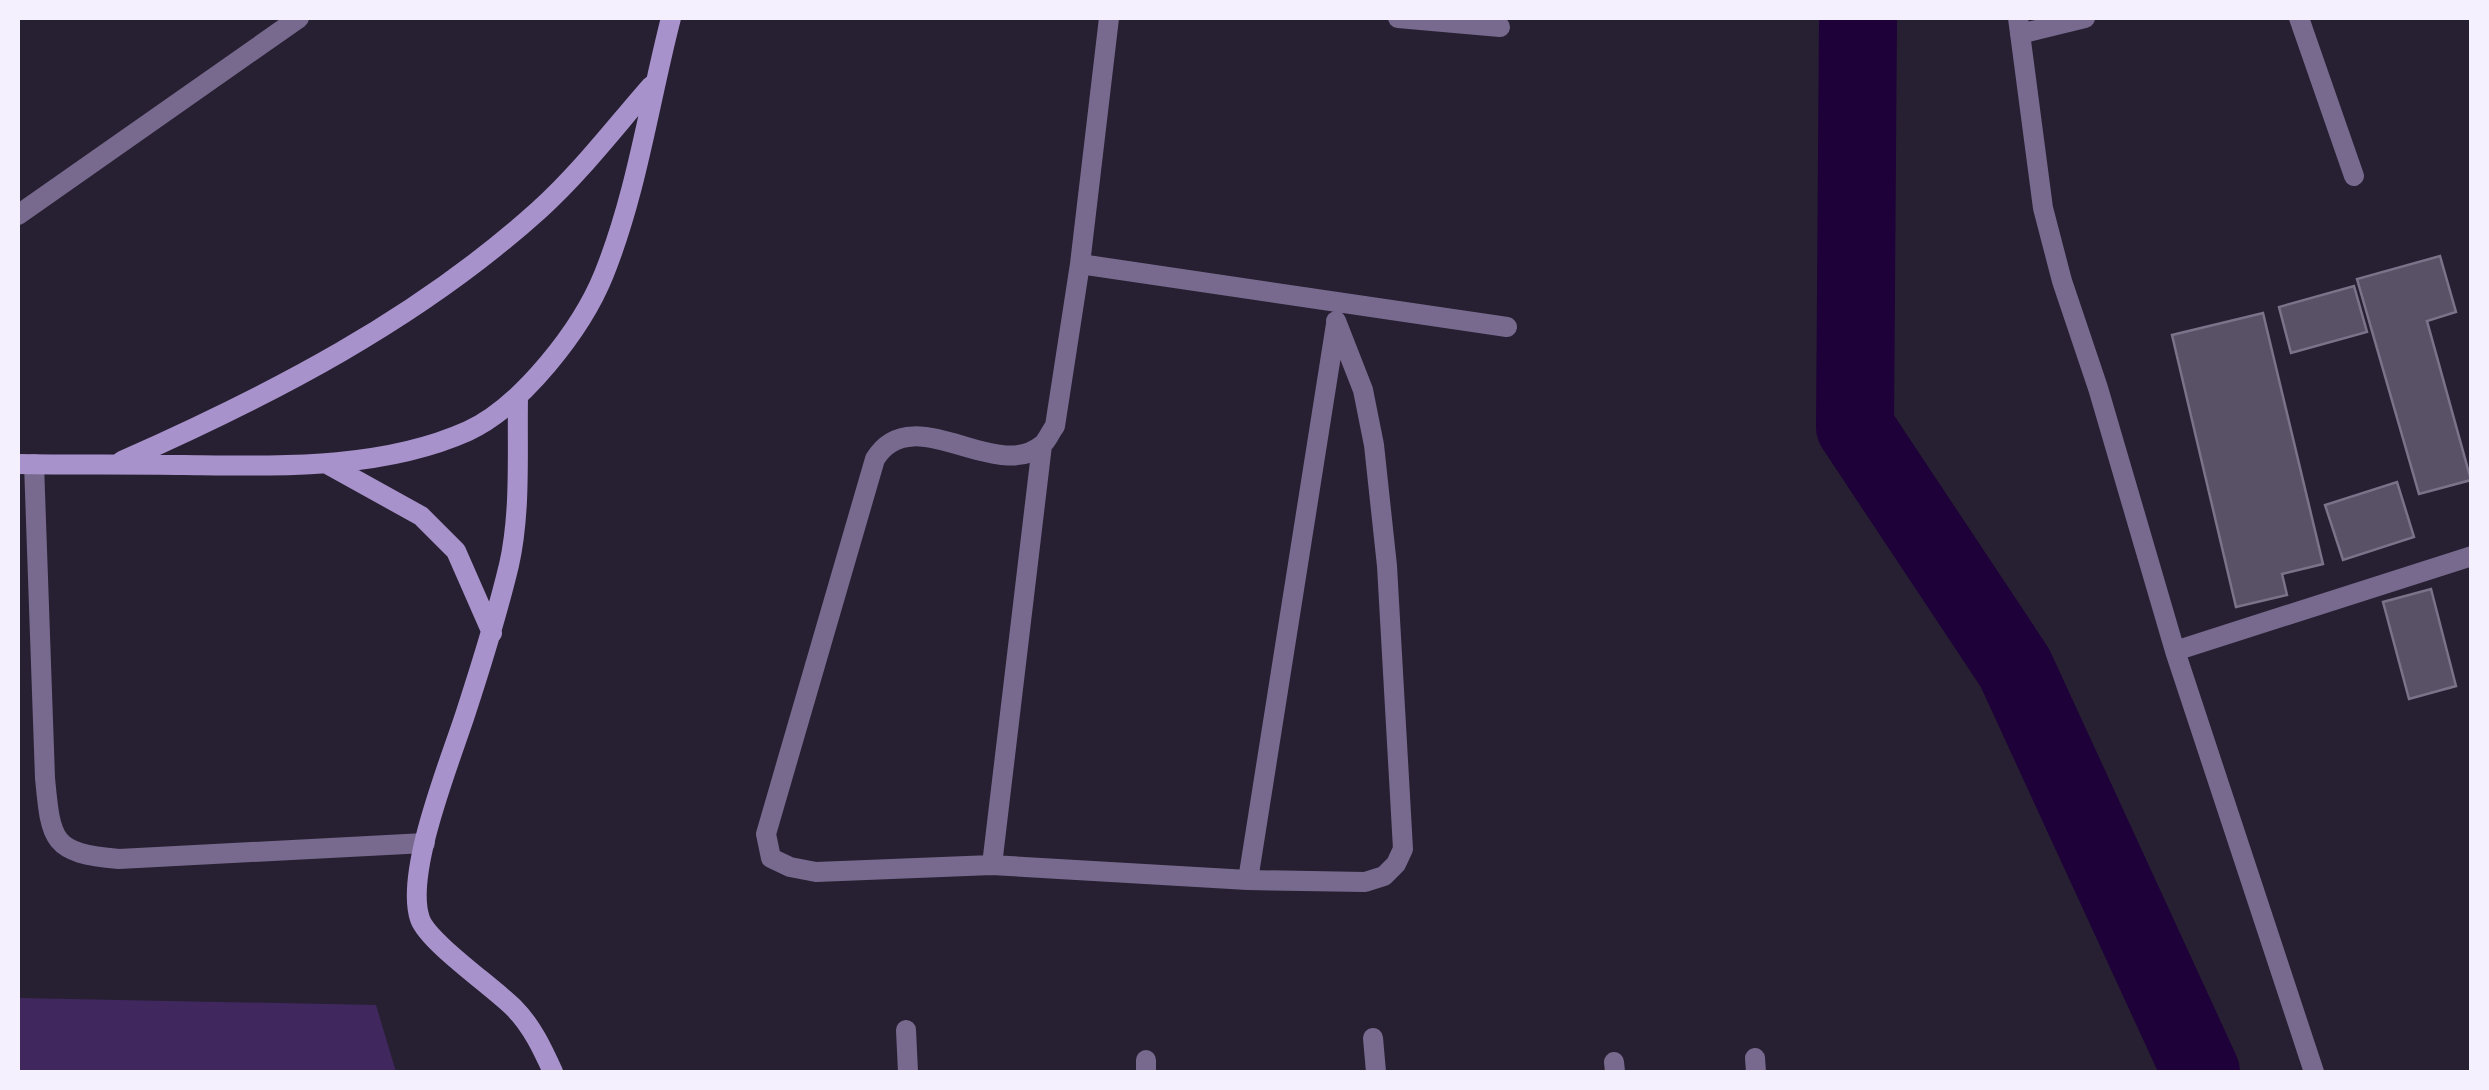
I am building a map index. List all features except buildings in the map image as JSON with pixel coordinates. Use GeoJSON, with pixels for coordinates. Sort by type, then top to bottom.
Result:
{"type":"FeatureCollection","features":[{"type":"Feature","properties":{"kind":"street"},"geometry":{"type":"LineString","coordinates":[[18,215],[299,18]]}},
{"type":"Feature","properties":{"kind":"street"},"geometry":{"type":"LineString","coordinates":[[425,843],[118,859],[84,856],[64,847],[49,819],[26,464],[329,465],[468,431],[518,398],[561,347],[602,277],[627,206],[671,18]]}},
{"type":"Feature","properties":{"kind":"street"},"geometry":{"type":"LineString","coordinates":[[992,866],[1042,445],[1055,426],[1080,264],[1110,18]]}},
{"type":"Feature","properties":{"kind":"street"},"geometry":{"type":"LineString","coordinates":[[1398,18],[1500,27]]}},
{"type":"Feature","properties":{"kind":"street"},"geometry":{"type":"LineString","coordinates":[[2084,18],[2019,26],[2048,226],[2175,652],[2314,1072]]}},
{"type":"Feature","properties":{"kind":"street"},"geometry":{"type":"LineString","coordinates":[[2298,18],[2354,176]]}},
{"type":"Feature","properties":{"kind":"street"},"geometry":{"type":"LineString","coordinates":[[116,464],[235,411],[430,298],[541,208],[654,82]]}},
{"type":"Feature","properties":{"kind":"street"},"geometry":{"type":"LineString","coordinates":[[1080,264],[1336,311],[1507,327]]}},
{"type":"Feature","properties":{"kind":"street"},"geometry":{"type":"LineString","coordinates":[[1248,880],[1336,311]]}},
{"type":"Feature","properties":{"kind":"street"},"geometry":{"type":"LineString","coordinates":[[1042,445],[1020,455],[1002,454],[919,436],[898,438],[884,446],[875,459],[766,834],[772,858],[790,868],[816,872],[992,866],[1248,880],[1365,882],[1384,876],[1403,849],[1387,566],[1374,445],[1363,390],[1336,311]]}},
{"type":"Feature","properties":{"kind":"street"},"geometry":{"type":"LineString","coordinates":[[518,398],[510,560],[492,633],[425,843],[416,884],[420,920],[518,1011],[553,1072]]}},
{"type":"Feature","properties":{"kind":"street"},"geometry":{"type":"LineString","coordinates":[[329,465],[422,516],[456,550],[492,633]]}},
{"type":"Feature","properties":{"kind":"street"},"geometry":{"type":"LineString","coordinates":[[2175,652],[2472,556]]}},
{"type":"Feature","properties":{"kind":"street"},"geometry":{"type":"LineString","coordinates":[[906,1030],[908,1072]]}},
{"type":"Feature","properties":{"kind":"street"},"geometry":{"type":"LineString","coordinates":[[1374,1038],[1376,1072]]}},
{"type":"Feature","properties":{"kind":"shaded area"},"geometry":{"type":"Polygon","coordinates":[[[18,998],[376,1005],[396,1072],[18,1072],[18,998]]]}},
{"type":"Feature","properties":{"kind":"waterway"},"geometry":{"type":"LineString","coordinates":[[1858,18],[1855,427],[2015,668],[2201,1072]]}}]}
